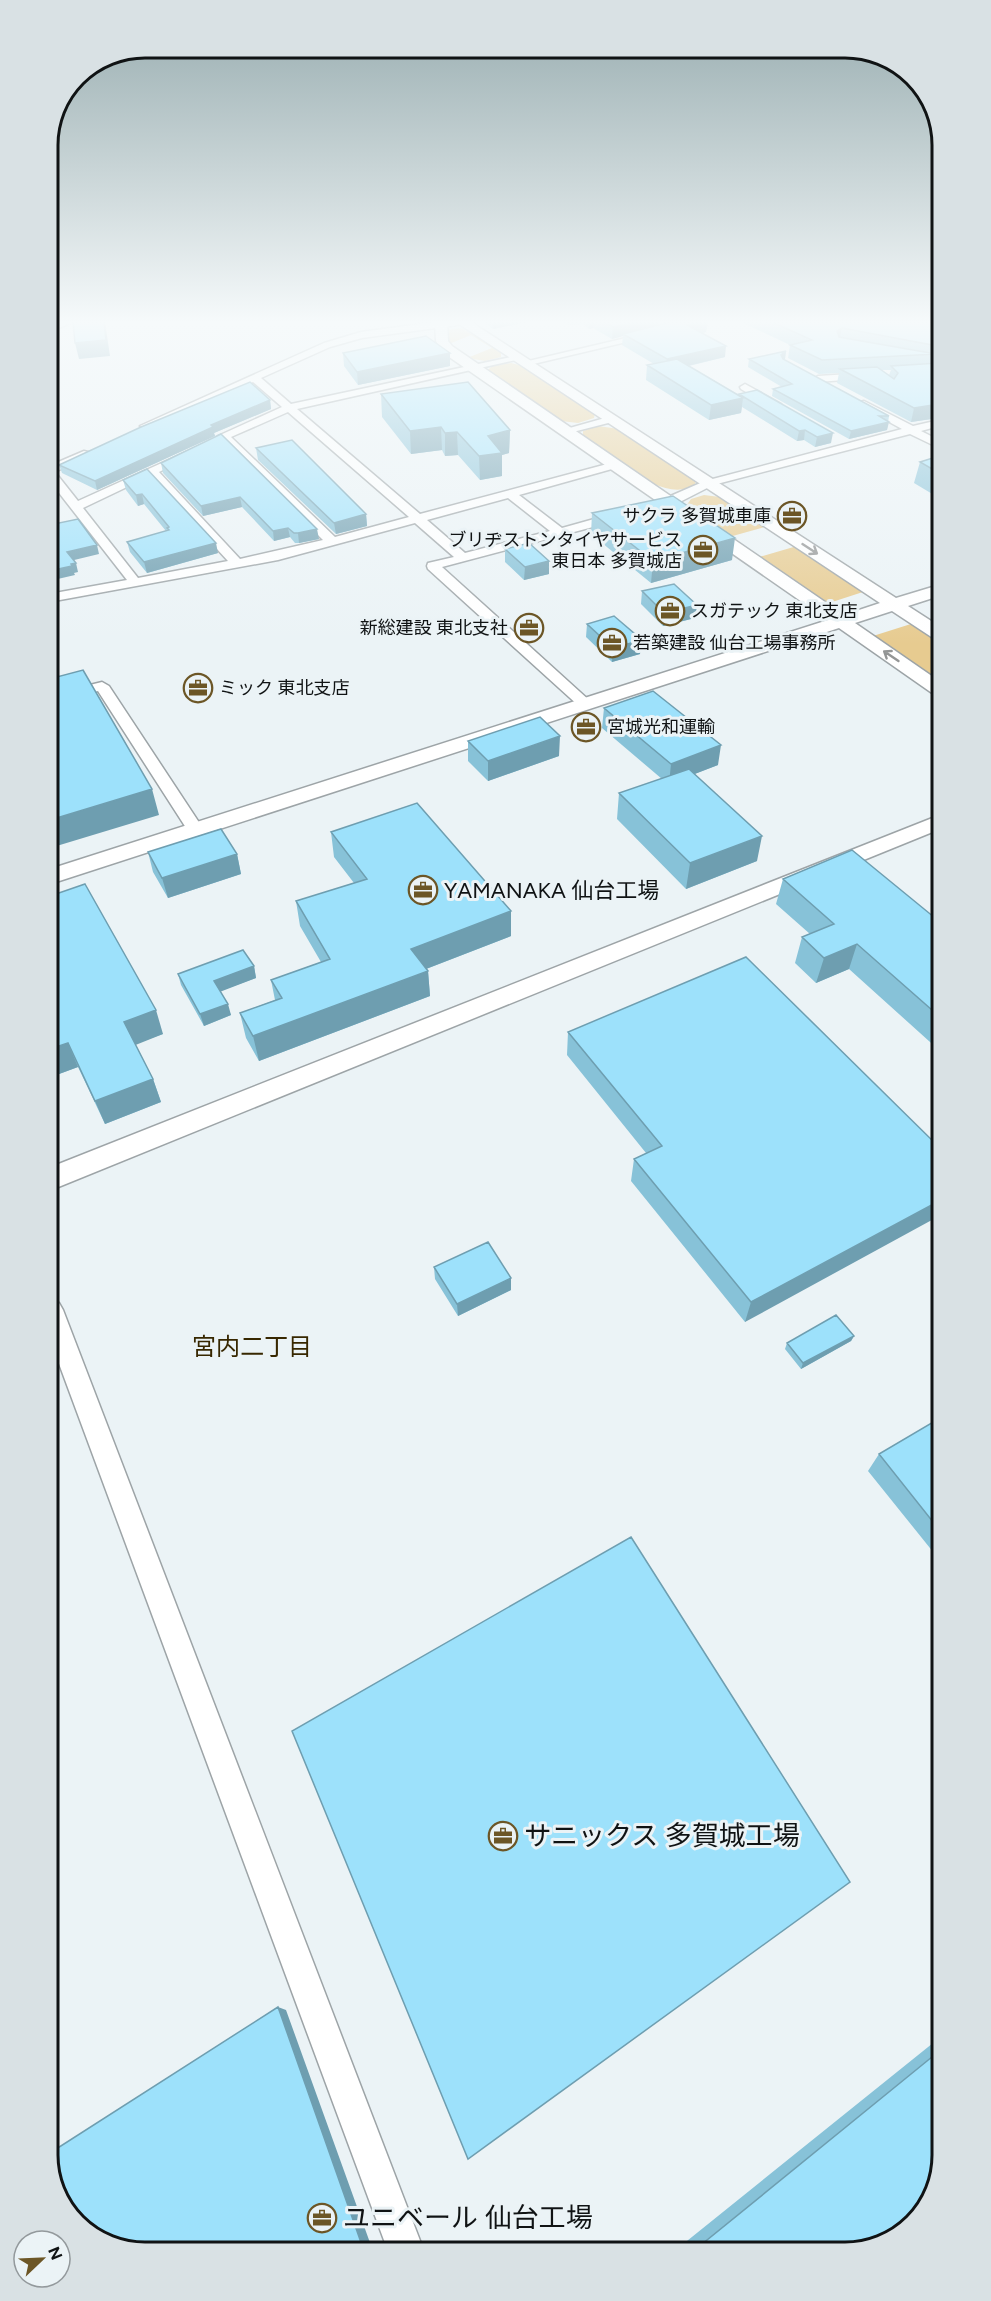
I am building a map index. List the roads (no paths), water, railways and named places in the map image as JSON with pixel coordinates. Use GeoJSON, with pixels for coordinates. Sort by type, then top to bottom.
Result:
{"type":"FeatureCollection","features":[{"type":"Feature","properties":{"kind":"street"},"geometry":{"type":"LineString","coordinates":[[240,429],[219,439],[332,542]]}},
{"type":"Feature","properties":{"kind":"street"},"geometry":{"type":"LineString","coordinates":[[315,429],[463,558]]}},
{"type":"Feature","properties":{"kind":"street"},"geometry":{"type":"LineString","coordinates":[[565,431],[571,429]]}},
{"type":"Feature","properties":{"kind":"street"},"geometry":{"type":"LineString","coordinates":[[628,429],[932,629]]}},
{"type":"Feature","properties":{"kind":"street"},"geometry":{"type":"LineString","coordinates":[[585,705],[433,566],[670,502],[709,483],[843,443],[910,430],[932,441]]}},
{"type":"Feature","properties":{"kind":"street"},"geometry":{"type":"LineString","coordinates":[[565,431],[932,684]]}},
{"type":"Feature","properties":{"kind":"street"},"geometry":{"type":"LineString","coordinates":[[59,466],[92,450]]}},
{"type":"Feature","properties":{"kind":"street"},"geometry":{"type":"LineString","coordinates":[[78,506],[194,451]]}},
{"type":"Feature","properties":{"kind":"street"},"geometry":{"type":"LineString","coordinates":[[59,596],[236,563],[332,542],[615,465]]}},
{"type":"Feature","properties":{"kind":"street"},"geometry":{"type":"LineString","coordinates":[[152,471],[236,563]]}},
{"type":"Feature","properties":{"kind":"street"},"geometry":{"type":"LineString","coordinates":[[59,483],[135,582]]}},
{"type":"Feature","properties":{"kind":"street"},"geometry":{"type":"LineString","coordinates":[[511,494],[560,532]]}},
{"type":"Feature","properties":{"kind":"street"},"geometry":{"type":"LineString","coordinates":[[59,874],[932,593]]}},
{"type":"Feature","properties":{"kind":"street"},"geometry":{"type":"LineString","coordinates":[[59,698],[102,686],[196,830]]}},
{"type":"Feature","properties":{"kind":"street"},"geometry":{"type":"LineString","coordinates":[[58,1169],[932,824]]}},
{"type":"Feature","properties":{"kind":"street"},"geometry":{"type":"LineString","coordinates":[[58,1331],[403,2242]]}},
{"type":"Feature","properties":{"kind":"place","name":"サクラ 多賀城車庫"},"geometry":{"type":"Point","coordinates":[792,516]}},
{"type":"Feature","properties":{"kind":"place","name":"ブリヂストンタイヤサービス 東日本 多賀城店"},"geometry":{"type":"Point","coordinates":[703,550]}},
{"type":"Feature","properties":{"kind":"place","name":"スガテック 東北支店"},"geometry":{"type":"Point","coordinates":[670,611]}},
{"type":"Feature","properties":{"kind":"place","name":"新総建設 東北支社"},"geometry":{"type":"Point","coordinates":[529,628]}},
{"type":"Feature","properties":{"kind":"place","name":"若築建設 仙台工場事務所"},"geometry":{"type":"Point","coordinates":[612,643]}},
{"type":"Feature","properties":{"kind":"place","name":"ミック 東北支店"},"geometry":{"type":"Point","coordinates":[198,688]}},
{"type":"Feature","properties":{"kind":"place","name":"宮城光和運輸"},"geometry":{"type":"Point","coordinates":[586,727]}},
{"type":"Feature","properties":{"kind":"place","name":"YAMANAKA 仙台工場"},"geometry":{"type":"Point","coordinates":[423,890]}},
{"type":"Feature","properties":{"kind":"place","name":"サニックス 多賀城工場"},"geometry":{"type":"Point","coordinates":[503,1836]}},
{"type":"Feature","properties":{"kind":"place","name":"ユニベール 仙台工場"},"geometry":{"type":"Point","coordinates":[322,2218]}},
{"type":"Feature","properties":{"kind":"district","name":"宮内二丁目"},"geometry":{"type":"Point","coordinates":[252,1347]}}]}
